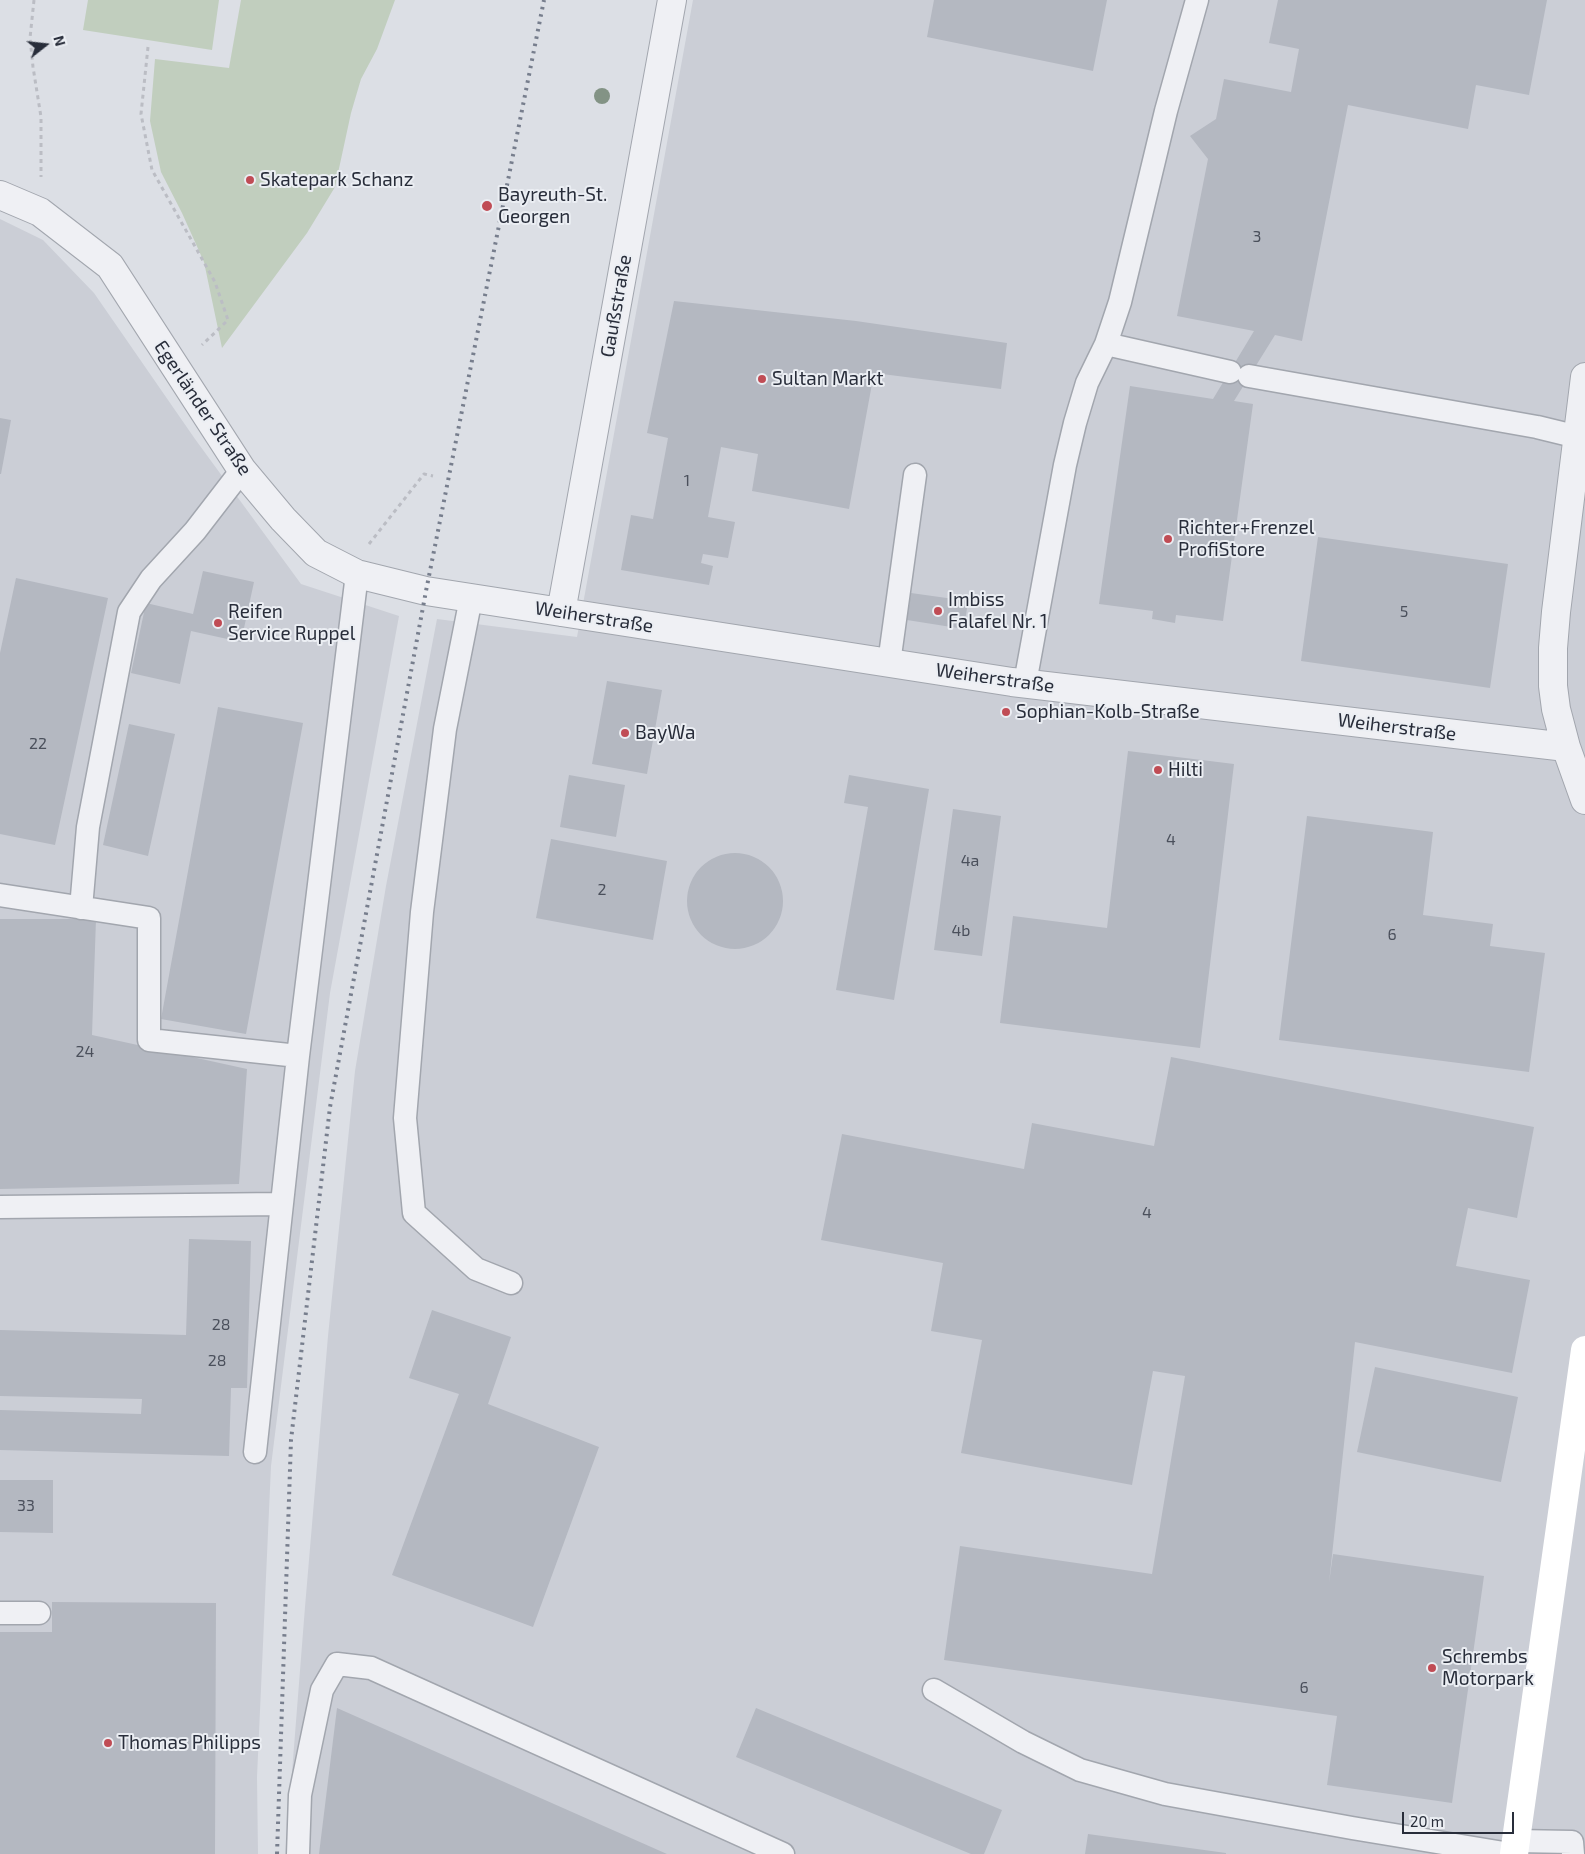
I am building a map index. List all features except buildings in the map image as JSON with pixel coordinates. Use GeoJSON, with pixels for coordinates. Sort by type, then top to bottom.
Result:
{"type":"FeatureCollection","features":[{"type":"Feature","properties":{"kind":"main road"},"geometry":{"type":"LineString","coordinates":[[1513,1850],[1585,1350]]}},
{"type":"Feature","properties":{"kind":"street","name":"Gaußstraße"},"geometry":{"type":"LineString","coordinates":[[561,612],[672,0]]}},
{"type":"Feature","properties":{"kind":"street","name":"Egerländer Straße"},"geometry":{"type":"LineString","coordinates":[[0,195],[40,212],[110,266],[242,470],[283,519],[316,552],[357,574],[426,591]]}},
{"type":"Feature","properties":{"kind":"street"},"geometry":{"type":"LineString","coordinates":[[1585,377],[1553,648],[1553,686],[1556,709],[1566,747],[1585,800]]}},
{"type":"Feature","properties":{"kind":"street","name":"Weiherstraße"},"geometry":{"type":"LineString","coordinates":[[426,591],[1025,683],[1566,747]]}},
{"type":"Feature","properties":{"kind":"lane"},"geometry":{"type":"LineString","coordinates":[[1025,683],[1065,465],[1075,423],[1087,383],[1106,344],[1120,302],[1166,111],[1197,0]]}},
{"type":"Feature","properties":{"kind":"lane"},"geometry":{"type":"LineString","coordinates":[[1106,344],[1240,374],[1537,427],[1578,437]]}},
{"type":"Feature","properties":{"kind":"lane"},"geometry":{"type":"LineString","coordinates":[[81,908],[88,827],[129,612],[151,579],[195,531],[242,470]]}},
{"type":"Feature","properties":{"kind":"lane"},"geometry":{"type":"LineString","coordinates":[[889,662],[915,475]]}},
{"type":"Feature","properties":{"kind":"lane"},"geometry":{"type":"LineString","coordinates":[[255,1452],[298,1056],[357,574]]}},
{"type":"Feature","properties":{"kind":"lane"},"geometry":{"type":"LineString","coordinates":[[471,598],[445,729],[422,912],[405,1118],[414,1213],[476,1269],[511,1283]]}},
{"type":"Feature","properties":{"kind":"lane"},"geometry":{"type":"LineString","coordinates":[[0,895],[149,918],[148,1040],[298,1056]]}},
{"type":"Feature","properties":{"kind":"lane"},"geometry":{"type":"LineString","coordinates":[[0,1207],[282,1204]]}},
{"type":"Feature","properties":{"kind":"lane"},"geometry":{"type":"LineString","coordinates":[[0,1613],[39,1613]]}},
{"type":"Feature","properties":{"kind":"lane"},"geometry":{"type":"LineString","coordinates":[[298,1854],[300,1795],[322,1690],[337,1664],[371,1668],[783,1854]]}},
{"type":"Feature","properties":{"kind":"lane"},"geometry":{"type":"LineString","coordinates":[[934,1690],[1023,1742],[1080,1770],[1165,1794],[1352,1828],[1513,1850],[1577,1846]]}},
{"type":"Feature","properties":{"kind":"path"},"geometry":{"type":"LineString","coordinates":[[34,0],[30,38],[41,117],[40,212]]}},
{"type":"Feature","properties":{"kind":"path"},"geometry":{"type":"LineString","coordinates":[[148,47],[140,114],[152,170],[214,282],[228,320],[177,369]]}},
{"type":"Feature","properties":{"kind":"path"},"geometry":{"type":"LineString","coordinates":[[357,574],[370,542],[424,474],[433,476]]}},
{"type":"Feature","properties":{"kind":"shaded area"},"geometry":{"type":"Polygon","coordinates":[[[693,0],[1585,0],[1585,1854],[291,1854],[291,1785],[305,1607],[328,1336],[355,1071],[386,886],[437,619],[577,637],[693,0]]]}},
{"type":"Feature","properties":{"kind":"shaded area"},"geometry":{"type":"Polygon","coordinates":[[[0,219],[43,240],[94,293],[195,439],[301,584],[399,616],[330,993],[271,1466],[257,1777],[258,1854],[0,1854],[0,219]]]}},
{"type":"Feature","properties":{"kind":"green space"},"geometry":{"type":"Polygon","coordinates":[[[88,0],[219,0],[212,50],[83,30],[88,0]]]}},
{"type":"Feature","properties":{"kind":"green space","name":"Skatepark Schanz"},"geometry":{"type":"Polygon","coordinates":[[[241,0],[395,0],[377,49],[361,79],[351,113],[335,187],[307,233],[222,348],[204,262],[161,172],[150,121],[155,59],[229,68],[241,0]]]}},
{"type":"Feature","properties":{"kind":"railway"},"geometry":{"type":"LineString","coordinates":[[277,1854],[291,1440],[330,1107],[426,591],[544,0]]}},
{"type":"Feature","properties":{"kind":"place","name":"Skatepark Schanz"},"geometry":{"type":"Point","coordinates":[250,180]}},
{"type":"Feature","properties":{"kind":"place","name":"Bayreuth-St. Georgen"},"geometry":{"type":"Point","coordinates":[487,206]}},
{"type":"Feature","properties":{"kind":"place","name":"Sultan Markt"},"geometry":{"type":"Point","coordinates":[762,379]}},
{"type":"Feature","properties":{"kind":"place","name":"Richter+Frenzel ProfiStore"},"geometry":{"type":"Point","coordinates":[1168,539]}},
{"type":"Feature","properties":{"kind":"place","name":"Imbiss Falafel Nr. 1"},"geometry":{"type":"Point","coordinates":[938,611]}},
{"type":"Feature","properties":{"kind":"place","name":"Reifen Service Ruppel"},"geometry":{"type":"Point","coordinates":[218,623]}},
{"type":"Feature","properties":{"kind":"place","name":"Sophian-Kolb-Straße"},"geometry":{"type":"Point","coordinates":[1006,712]}},
{"type":"Feature","properties":{"kind":"place","name":"BayWa"},"geometry":{"type":"Point","coordinates":[625,733]}},
{"type":"Feature","properties":{"kind":"place","name":"Hilti"},"geometry":{"type":"Point","coordinates":[1158,770]}},
{"type":"Feature","properties":{"kind":"place","name":"Schrembs Motorpark"},"geometry":{"type":"Point","coordinates":[1432,1668]}},
{"type":"Feature","properties":{"kind":"place","name":"Thomas Philipps"},"geometry":{"type":"Point","coordinates":[108,1743]}}]}
